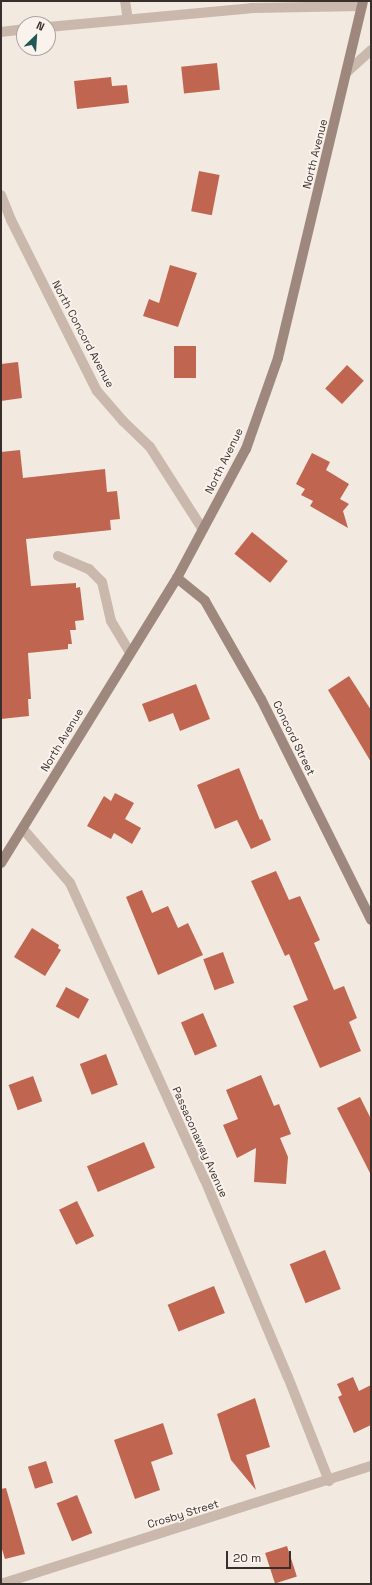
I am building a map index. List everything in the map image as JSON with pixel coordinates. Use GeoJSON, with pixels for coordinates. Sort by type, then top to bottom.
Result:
{"type":"FeatureCollection","features":[{"type":"Feature","properties":{"kind":"main road","name":"North Avenue"},"geometry":{"type":"LineString","coordinates":[[1,863],[177,578],[246,449],[278,358],[348,71],[363,3]]}},
{"type":"Feature","properties":{"kind":"main road","name":"Concord Street"},"geometry":{"type":"LineString","coordinates":[[177,578],[205,601],[261,698],[371,920]]}},
{"type":"Feature","properties":{"kind":"street"},"geometry":{"type":"LineString","coordinates":[[125,1],[128,19]]}},
{"type":"Feature","properties":{"kind":"street"},"geometry":{"type":"LineString","coordinates":[[56,26],[251,8],[363,3]]}},
{"type":"Feature","properties":{"kind":"street"},"geometry":{"type":"LineString","coordinates":[[1,32],[16,30]]}},
{"type":"Feature","properties":{"kind":"street"},"geometry":{"type":"LineString","coordinates":[[348,71],[371,50]]}},
{"type":"Feature","properties":{"kind":"street","name":"North Concord Avenue"},"geometry":{"type":"LineString","coordinates":[[1,195],[11,220],[97,391],[123,421],[150,447],[203,530]]}},
{"type":"Feature","properties":{"kind":"street"},"geometry":{"type":"LineString","coordinates":[[58,556],[89,569],[102,582],[110,621],[130,653]]}},
{"type":"Feature","properties":{"kind":"street","name":"Passaconaway Avenue"},"geometry":{"type":"LineString","coordinates":[[22,829],[70,883],[208,1188],[288,1376],[329,1481]]}},
{"type":"Feature","properties":{"kind":"street","name":"Crosby Street"},"geometry":{"type":"LineString","coordinates":[[1,1584],[329,1481],[371,1466]]}},
{"type":"Feature","properties":{"kind":"building"},"geometry":{"type":"Polygon","coordinates":[[[217,63],[220,90],[184,94],[181,67],[217,63]]]}},
{"type":"Feature","properties":{"kind":"building"},"geometry":{"type":"Polygon","coordinates":[[[111,77],[112,86],[127,85],[129,103],[77,109],[74,81],[111,77]]]}},
{"type":"Feature","properties":{"kind":"building"},"geometry":{"type":"Polygon","coordinates":[[[199,171],[220,175],[212,215],[191,211],[199,171]]]}},
{"type":"Feature","properties":{"kind":"building"},"geometry":{"type":"Polygon","coordinates":[[[170,265],[197,273],[178,327],[143,316],[149,299],[159,303],[170,265]]]}},
{"type":"Feature","properties":{"kind":"building"},"geometry":{"type":"Polygon","coordinates":[[[174,346],[196,346],[196,378],[174,378],[174,346]]]}},
{"type":"Feature","properties":{"kind":"building"},"geometry":{"type":"Polygon","coordinates":[[[18,362],[22,398],[1,401],[1,364],[18,362]]]}},
{"type":"Feature","properties":{"kind":"building"},"geometry":{"type":"Polygon","coordinates":[[[347,365],[364,381],[342,404],[325,388],[347,365]]]}},
{"type":"Feature","properties":{"kind":"building"},"geometry":{"type":"Polygon","coordinates":[[[20,450],[23,478],[105,469],[107,492],[117,491],[120,519],[110,520],[111,530],[26,539],[31,586],[76,583],[76,588],[80,587],[84,620],[75,621],[76,630],[70,630],[72,644],[68,644],[68,649],[28,653],[31,699],[28,699],[29,716],[1,719],[1,452],[20,450]]]}},
{"type":"Feature","properties":{"kind":"building"},"geometry":{"type":"Polygon","coordinates":[[[312,453],[330,462],[326,470],[349,484],[340,499],[349,504],[343,511],[348,528],[310,506],[313,501],[301,495],[305,489],[296,484],[312,453]]]}},
{"type":"Feature","properties":{"kind":"building"},"geometry":{"type":"Polygon","coordinates":[[[252,532],[288,561],[270,583],[234,554],[252,532]]]}},
{"type":"Feature","properties":{"kind":"building"},"geometry":{"type":"Polygon","coordinates":[[[349,676],[371,710],[371,762],[328,690],[349,676]]]}},
{"type":"Feature","properties":{"kind":"building"},"geometry":{"type":"Polygon","coordinates":[[[196,684],[210,719],[180,731],[173,713],[149,722],[142,704],[196,684]]]}},
{"type":"Feature","properties":{"kind":"building"},"geometry":{"type":"Polygon","coordinates":[[[239,768],[260,820],[262,819],[271,840],[251,849],[237,820],[215,829],[197,785],[239,768]]]}},
{"type":"Feature","properties":{"kind":"building"},"geometry":{"type":"Polygon","coordinates":[[[115,793],[134,803],[125,819],[141,828],[132,844],[114,833],[111,839],[87,826],[104,796],[111,801],[115,793]]]}},
{"type":"Feature","properties":{"kind":"building"},"geometry":{"type":"Polygon","coordinates":[[[276,871],[289,900],[300,896],[320,940],[314,943],[334,990],[344,986],[357,1018],[349,1022],[361,1051],[320,1068],[293,1006],[308,1000],[289,954],[285,956],[251,881],[276,871]]]}},
{"type":"Feature","properties":{"kind":"building"},"geometry":{"type":"Polygon","coordinates":[[[142,890],[152,913],[168,906],[178,928],[188,923],[203,955],[158,975],[126,897],[142,890]]]}},
{"type":"Feature","properties":{"kind":"building"},"geometry":{"type":"Polygon","coordinates":[[[32,928],[59,945],[58,948],[61,950],[45,976],[14,957],[32,928]]]}},
{"type":"Feature","properties":{"kind":"building"},"geometry":{"type":"Polygon","coordinates":[[[223,952],[234,983],[215,990],[203,959],[223,952]]]}},
{"type":"Feature","properties":{"kind":"building"},"geometry":{"type":"Polygon","coordinates":[[[66,987],[89,999],[79,1019],[56,1006],[66,987]]]}},
{"type":"Feature","properties":{"kind":"building"},"geometry":{"type":"Polygon","coordinates":[[[203,1013],[217,1046],[195,1056],[181,1022],[203,1013]]]}},
{"type":"Feature","properties":{"kind":"building"},"geometry":{"type":"Polygon","coordinates":[[[106,1054],[118,1085],[92,1095],[80,1064],[106,1054]]]}},
{"type":"Feature","properties":{"kind":"building"},"geometry":{"type":"Polygon","coordinates":[[[261,1075],[274,1106],[279,1104],[291,1134],[280,1138],[288,1157],[286,1184],[254,1182],[256,1148],[237,1158],[223,1125],[238,1119],[226,1090],[261,1075]]]}},
{"type":"Feature","properties":{"kind":"building"},"geometry":{"type":"Polygon","coordinates":[[[33,1076],[42,1101],[18,1110],[9,1085],[33,1076]]]}},
{"type":"Feature","properties":{"kind":"building"},"geometry":{"type":"Polygon","coordinates":[[[360,1097],[371,1119],[371,1175],[337,1108],[360,1097]]]}},
{"type":"Feature","properties":{"kind":"building"},"geometry":{"type":"Polygon","coordinates":[[[144,1142],[155,1168],[98,1192],[87,1166],[144,1142]]]}},
{"type":"Feature","properties":{"kind":"building"},"geometry":{"type":"Polygon","coordinates":[[[77,1201],[94,1236],[76,1245],[59,1210],[77,1201]]]}},
{"type":"Feature","properties":{"kind":"building"},"geometry":{"type":"Polygon","coordinates":[[[325,1250],[341,1289],[306,1303],[290,1264],[325,1250]]]}},
{"type":"Feature","properties":{"kind":"building"},"geometry":{"type":"Polygon","coordinates":[[[214,1286],[225,1313],[179,1332],[168,1305],[214,1286]]]}},
{"type":"Feature","properties":{"kind":"building"},"geometry":{"type":"Polygon","coordinates":[[[353,1377],[359,1391],[371,1385],[371,1425],[354,1433],[338,1397],[342,1395],[337,1384],[353,1377]]]}},
{"type":"Feature","properties":{"kind":"building"},"geometry":{"type":"Polygon","coordinates":[[[255,1398],[270,1447],[246,1455],[256,1490],[231,1460],[217,1414],[255,1398]]]}},
{"type":"Feature","properties":{"kind":"building"},"geometry":{"type":"Polygon","coordinates":[[[163,1423],[173,1454],[151,1462],[160,1490],[135,1499],[114,1440],[163,1423]]]}},
{"type":"Feature","properties":{"kind":"building"},"geometry":{"type":"Polygon","coordinates":[[[46,1461],[53,1483],[35,1489],[28,1467],[46,1461]]]}},
{"type":"Feature","properties":{"kind":"building"},"geometry":{"type":"Polygon","coordinates":[[[6,1488],[25,1554],[5,1559],[1,1546],[1,1489],[6,1488]]]}},
{"type":"Feature","properties":{"kind":"building"},"geometry":{"type":"Polygon","coordinates":[[[77,1495],[92,1533],[72,1541],[57,1503],[77,1495]]]}},
{"type":"Feature","properties":{"kind":"building"},"geometry":{"type":"Polygon","coordinates":[[[287,1546],[297,1576],[275,1584],[265,1553],[287,1546]]]}}]}
